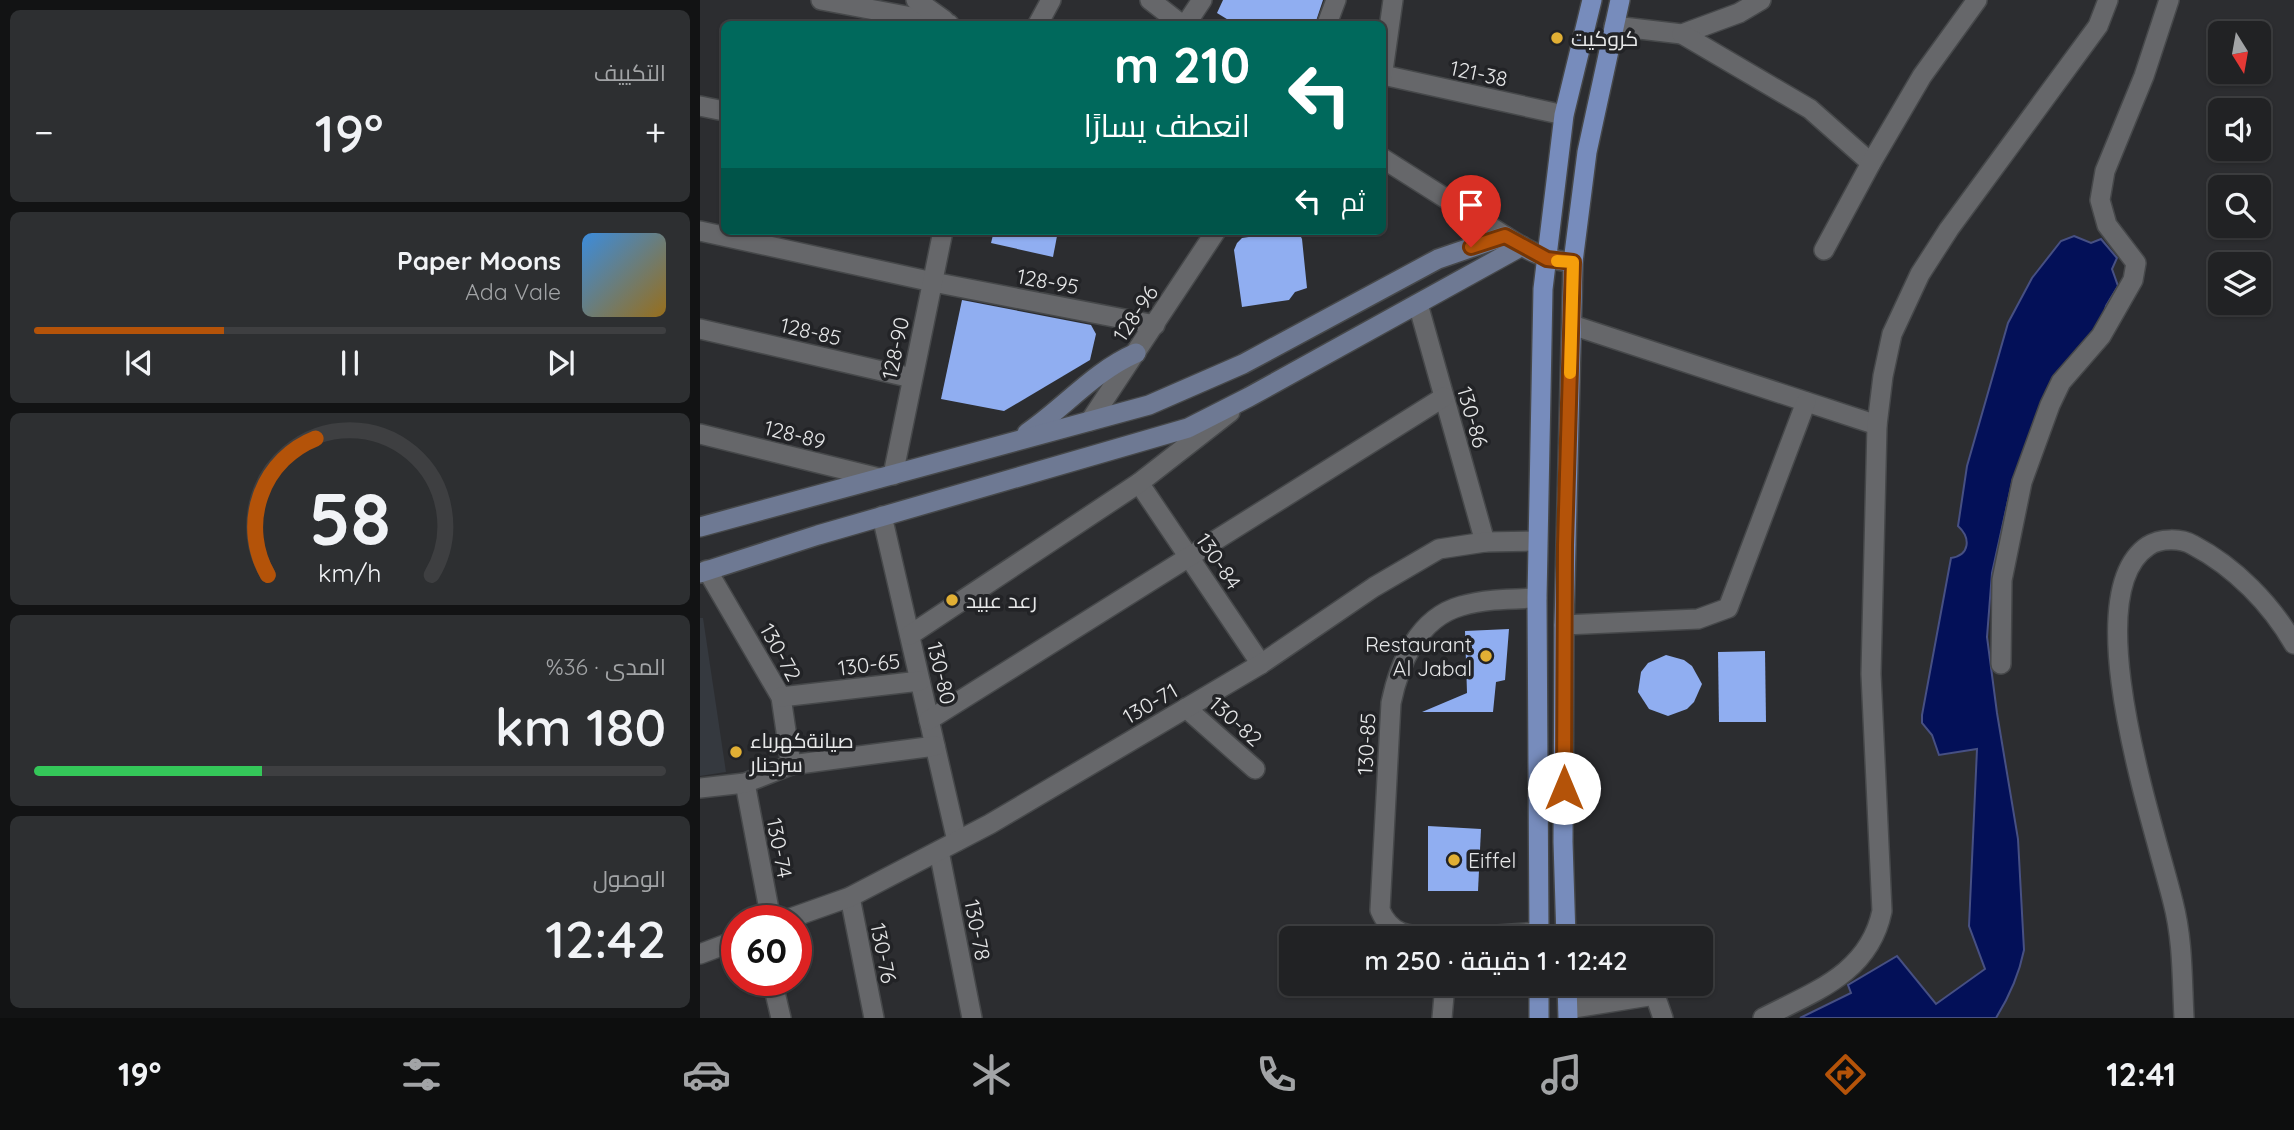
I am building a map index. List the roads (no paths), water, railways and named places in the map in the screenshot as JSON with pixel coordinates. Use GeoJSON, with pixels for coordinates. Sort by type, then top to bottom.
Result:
{"type":"FeatureCollection","features":[{"type":"Feature","properties":{"kind":"main road"},"geometry":{"type":"LineString","coordinates":[[1539,926],[1537,541],[1541,344],[1547,259],[1564,115],[1592,0]]}},
{"type":"Feature","properties":{"kind":"main road"},"geometry":{"type":"LineString","coordinates":[[1566,926],[1563,842],[1564,625],[1566,458],[1573,262],[1577,213],[1587,152],[1620,0]]}},
{"type":"Feature","properties":{"kind":"main road"},"geometry":{"type":"LineString","coordinates":[[700,527],[1149,405],[1196,387],[1322,323],[1417,269],[1455,252],[1514,241],[1547,259],[1573,262]]}},
{"type":"Feature","properties":{"kind":"main road"},"geometry":{"type":"LineString","coordinates":[[704,571],[882,516],[1188,428],[1418,304],[1514,241]]}},
{"type":"Feature","properties":{"kind":"main road"},"geometry":{"type":"LineString","coordinates":[[1322,323],[1337,348]]}},
{"type":"Feature","properties":{"kind":"main road"},"geometry":{"type":"LineString","coordinates":[[1013,442],[1048,418],[1099,373],[1136,353]]}},
{"type":"Feature","properties":{"kind":"main road"},"geometry":{"type":"LineString","coordinates":[[1090,421],[1096,453]]}},
{"type":"Feature","properties":{"kind":"main road"},"geometry":{"type":"LineString","coordinates":[[1539,996],[1539,1018]]}},
{"type":"Feature","properties":{"kind":"street"},"geometry":{"type":"LineString","coordinates":[[821,0],[932,21]]}},
{"type":"Feature","properties":{"kind":"street"},"geometry":{"type":"LineString","coordinates":[[916,0],[944,21]]}},
{"type":"Feature","properties":{"kind":"street"},"geometry":{"type":"LineString","coordinates":[[1040,21],[1051,0]]}},
{"type":"Feature","properties":{"kind":"street"},"geometry":{"type":"LineString","coordinates":[[1150,0],[1177,21]]}},
{"type":"Feature","properties":{"kind":"street"},"geometry":{"type":"LineString","coordinates":[[1188,21],[1202,0]]}},
{"type":"Feature","properties":{"kind":"street"},"geometry":{"type":"LineString","coordinates":[[1328,21],[1336,0]]}},
{"type":"Feature","properties":{"kind":"street"},"geometry":{"type":"LineString","coordinates":[[1386,54],[1393,0]]}},
{"type":"Feature","properties":{"kind":"street"},"geometry":{"type":"LineString","coordinates":[[1682,34],[1739,13],[1761,0]]}},
{"type":"Feature","properties":{"kind":"street"},"geometry":{"type":"LineString","coordinates":[[1824,250],[1922,76],[1977,0]]}},
{"type":"Feature","properties":{"kind":"street"},"geometry":{"type":"LineString","coordinates":[[1763,1018],[1843,975],[1869,944],[1882,911],[1871,674],[1877,425],[1892,334],[1920,274],[1949,229],[2098,26],[2108,0]]}},
{"type":"Feature","properties":{"kind":"street"},"geometry":{"type":"LineString","coordinates":[[2001,664],[2002,580],[2022,482],[2050,405],[2064,378],[2101,336],[2135,275],[2136,263],[2107,225],[2100,200],[2105,170],[2144,76],[2169,0]]}},
{"type":"Feature","properties":{"kind":"street"},"geometry":{"type":"LineString","coordinates":[[1614,26],[1682,34],[1811,109],[1871,163]]}},
{"type":"Feature","properties":{"kind":"street","name":"121-38"},"geometry":{"type":"LineString","coordinates":[[1386,78],[1564,115]]}},
{"type":"Feature","properties":{"kind":"street"},"geometry":{"type":"LineString","coordinates":[[700,106],[721,110]]}},
{"type":"Feature","properties":{"kind":"street"},"geometry":{"type":"LineString","coordinates":[[1386,161],[1514,241]]}},
{"type":"Feature","properties":{"kind":"street","name":"128-95"},"geometry":{"type":"LineString","coordinates":[[700,232],[933,282],[1155,325]]}},
{"type":"Feature","properties":{"kind":"street","name":"128-90"},"geometry":{"type":"LineString","coordinates":[[886,476],[912,378],[942,235]]}},
{"type":"Feature","properties":{"kind":"street","name":"128-96"},"geometry":{"type":"LineString","coordinates":[[1090,421],[1213,235]]}},
{"type":"Feature","properties":{"kind":"street","name":"130-86"},"geometry":{"type":"LineString","coordinates":[[1418,304],[1485,542]]}},
{"type":"Feature","properties":{"kind":"street"},"geometry":{"type":"LineString","coordinates":[[1572,326],[1877,425]]}},
{"type":"Feature","properties":{"kind":"street","name":"128-85"},"geometry":{"type":"LineString","coordinates":[[700,328],[912,378]]}},
{"type":"Feature","properties":{"kind":"street"},"geometry":{"type":"LineString","coordinates":[[910,635],[1139,483],[1248,397]]}},
{"type":"Feature","properties":{"kind":"street"},"geometry":{"type":"LineString","coordinates":[[929,720],[1444,397]]}},
{"type":"Feature","properties":{"kind":"street"},"geometry":{"type":"LineString","coordinates":[[1564,625],[1698,619],[1728,608],[1806,402]]}},
{"type":"Feature","properties":{"kind":"street","name":"128-89"},"geometry":{"type":"LineString","coordinates":[[700,434],[886,476]]}},
{"type":"Feature","properties":{"kind":"street","name":"130-84"},"geometry":{"type":"LineString","coordinates":[[1139,483],[1261,664]]}},
{"type":"Feature","properties":{"kind":"street","name":"130-80"},"geometry":{"type":"LineString","coordinates":[[882,516],[957,841]]}},
{"type":"Feature","properties":{"kind":"street"},"geometry":{"type":"LineString","coordinates":[[2184,1018],[2181,946],[2174,903],[2125,718],[2119,616],[2122,587],[2129,566],[2138,553],[2152,543],[2171,540],[2189,543],[2213,556],[2257,595],[2281,622],[2294,644]]}},
{"type":"Feature","properties":{"kind":"street","name":"130-71"},"geometry":{"type":"LineString","coordinates":[[812,910],[850,897],[939,852],[1261,664],[1374,587],[1440,549],[1485,542],[1537,541]]}},
{"type":"Feature","properties":{"kind":"street","name":"130-72"},"geometry":{"type":"LineString","coordinates":[[704,571],[781,697],[791,765]]}},
{"type":"Feature","properties":{"kind":"street","name":"130-85"},"geometry":{"type":"LineString","coordinates":[[1389,926],[1380,910],[1391,703],[1396,678],[1405,656],[1438,616],[1458,606],[1537,598]]}},
{"type":"Feature","properties":{"kind":"street","name":"130-65"},"geometry":{"type":"LineString","coordinates":[[781,697],[920,681]]}},
{"type":"Feature","properties":{"kind":"street","name":"130-82"},"geometry":{"type":"LineString","coordinates":[[1186,708],[1255,769]]}},
{"type":"Feature","properties":{"kind":"street"},"geometry":{"type":"LineString","coordinates":[[700,788],[745,783],[791,765],[935,746]]}},
{"type":"Feature","properties":{"kind":"street","name":"130-74"},"geometry":{"type":"LineString","coordinates":[[745,783],[768,905]]}},
{"type":"Feature","properties":{"kind":"street","name":"130-78"},"geometry":{"type":"LineString","coordinates":[[939,852],[972,1018]]}},
{"type":"Feature","properties":{"kind":"street","name":"130-76"},"geometry":{"type":"LineString","coordinates":[[850,897],[874,1018]]}},
{"type":"Feature","properties":{"kind":"street"},"geometry":{"type":"LineString","coordinates":[[700,954],[721,946]]}},
{"type":"Feature","properties":{"kind":"street"},"geometry":{"type":"LineString","coordinates":[[1568,1013],[1655,995],[1663,1018]]}},
{"type":"Feature","properties":{"kind":"street"},"geometry":{"type":"LineString","coordinates":[[776,996],[781,1018]]}},
{"type":"Feature","properties":{"kind":"street"},"geometry":{"type":"LineString","coordinates":[[1442,1018],[1445,996]]}},
{"type":"Feature","properties":{"kind":"place","name":"كروكيت"},"geometry":{"type":"Point","coordinates":[1557,38]}},
{"type":"Feature","properties":{"kind":"place","name":"رعد عبيد"},"geometry":{"type":"Point","coordinates":[952,600]}},
{"type":"Feature","properties":{"kind":"place","name":"Restaurant Al Jabal"},"geometry":{"type":"Point","coordinates":[1486,656]}},
{"type":"Feature","properties":{"kind":"place","name":"صيانةكهرباء سرجنار"},"geometry":{"type":"Point","coordinates":[736,752]}},
{"type":"Feature","properties":{"kind":"place","name":"Eiffel"},"geometry":{"type":"Point","coordinates":[1454,860]}}]}
